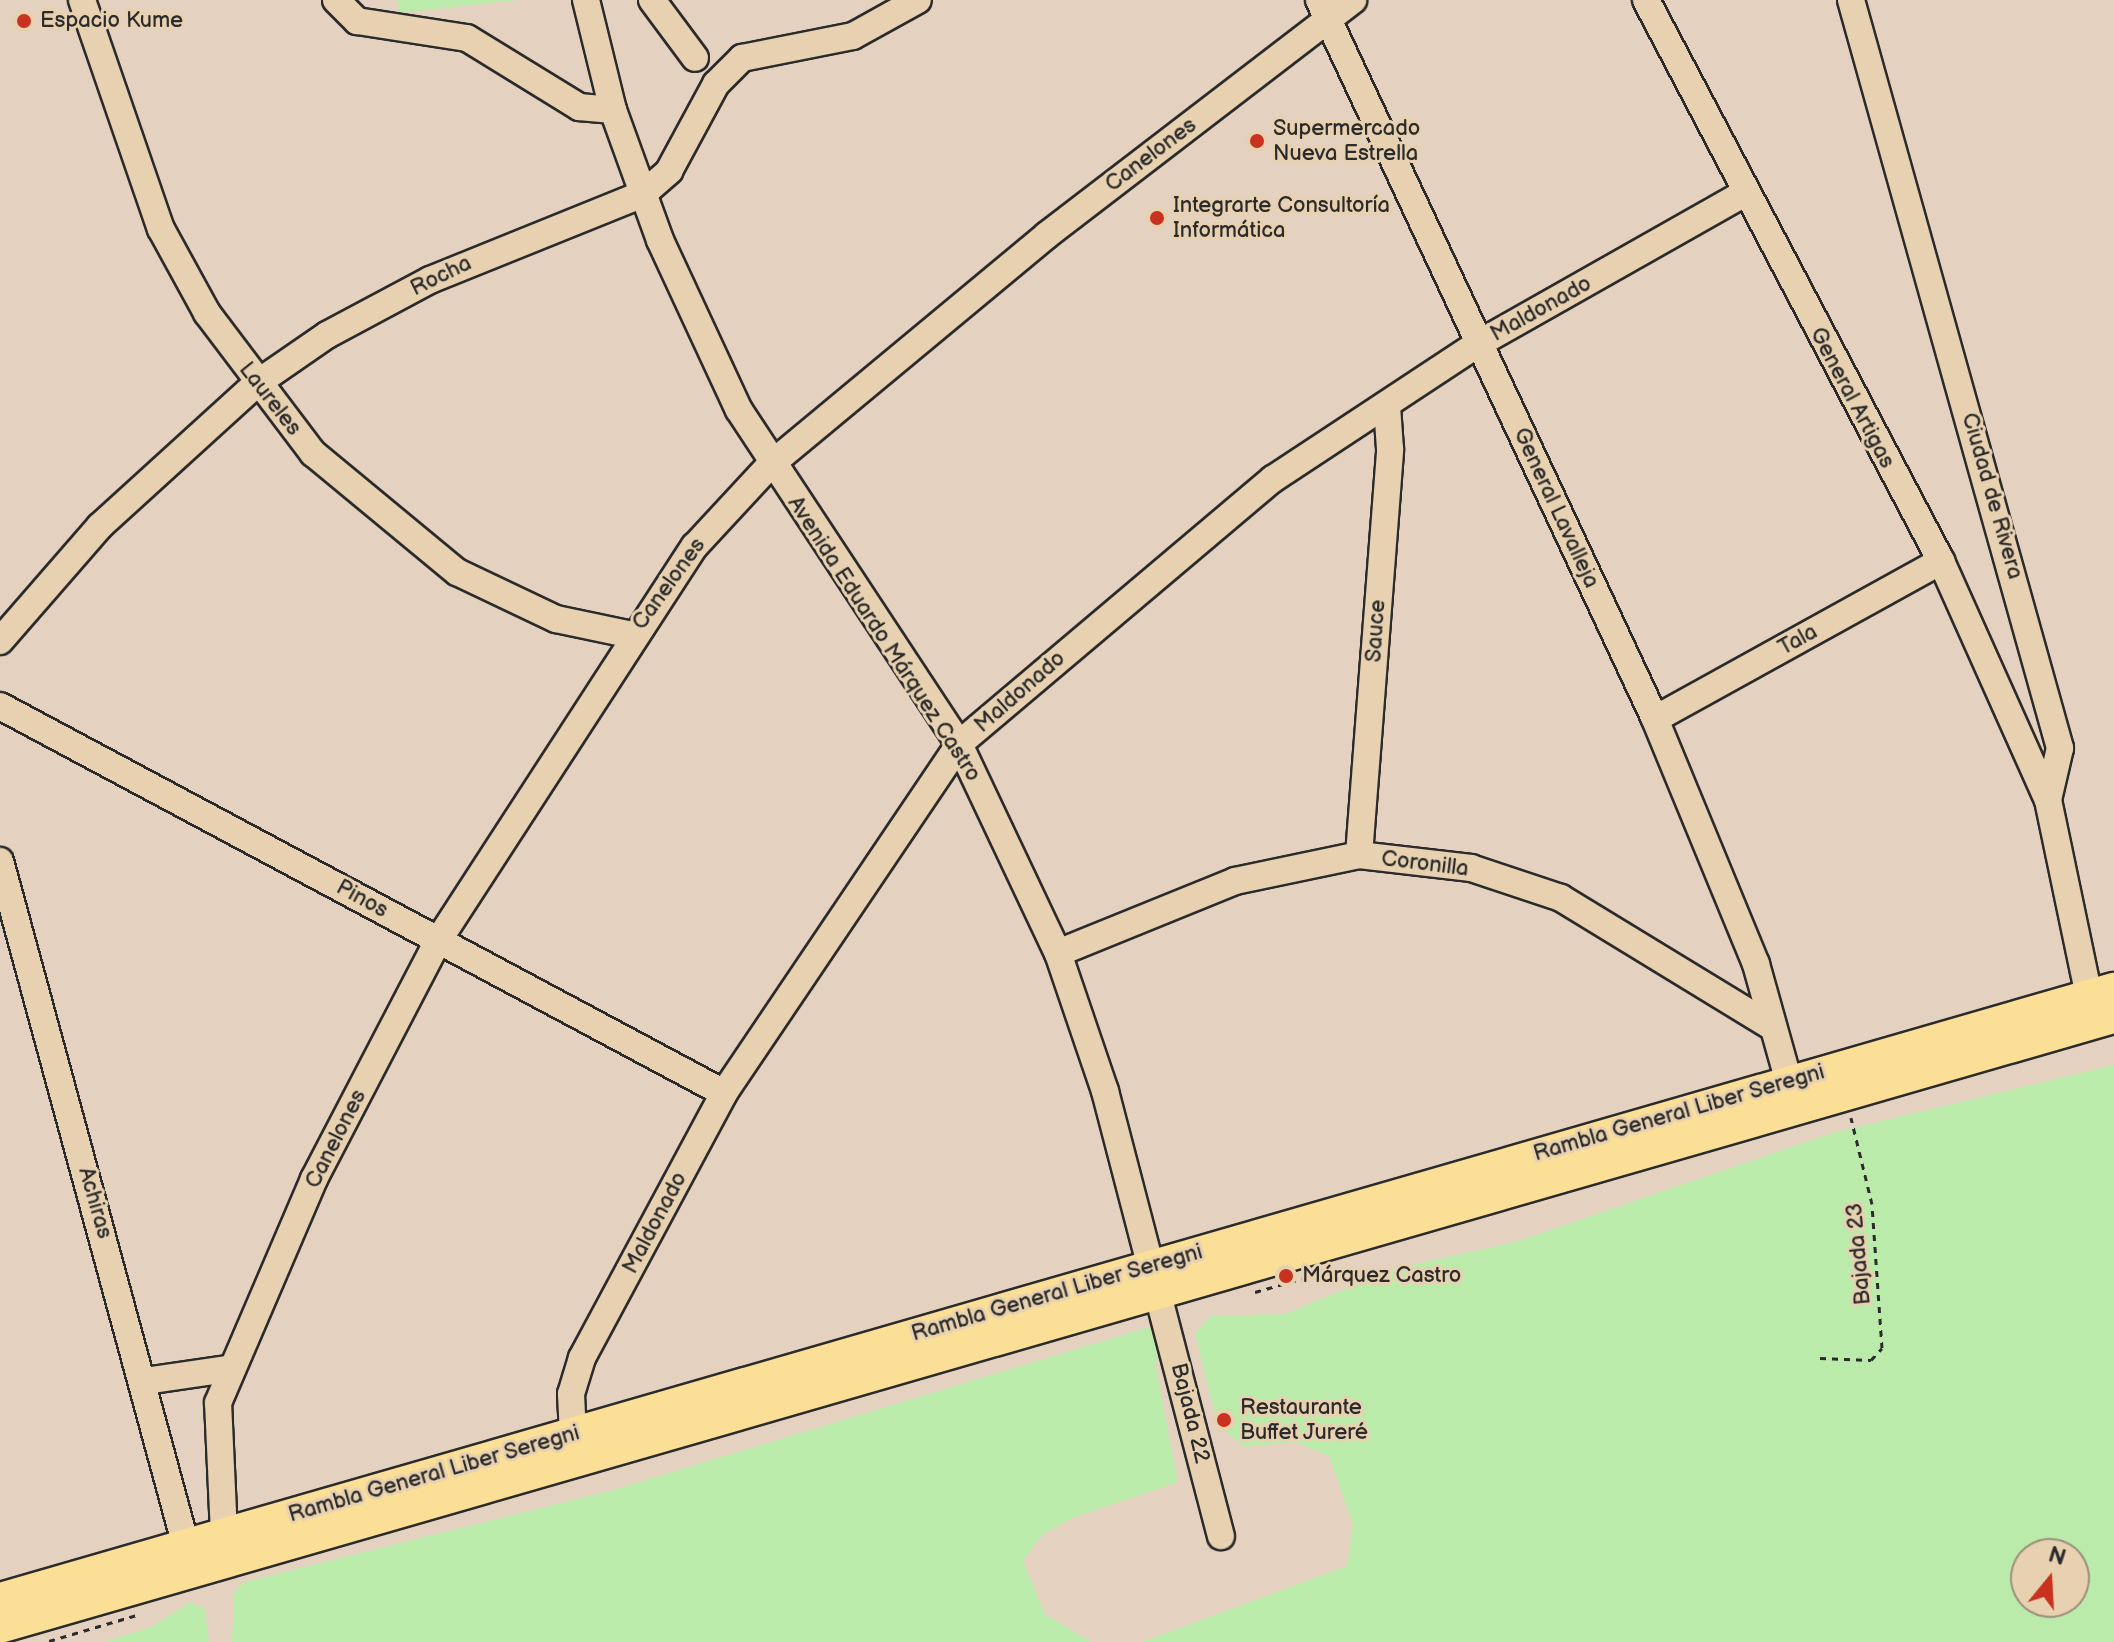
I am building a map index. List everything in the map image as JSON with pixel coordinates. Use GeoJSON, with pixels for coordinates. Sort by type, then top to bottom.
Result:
{"type":"FeatureCollection","features":[{"type":"Feature","properties":{"kind":"main road","name":"Rambla General Liber Seregni"},"geometry":{"type":"LineString","coordinates":[[0,1627],[1789,1082],[2101,992]]}},
{"type":"Feature","properties":{"kind":"main road","name":"Rambla General Liber Seregni"},"geometry":{"type":"LineString","coordinates":[[0,1599],[573,1435],[2114,1017]]}},
{"type":"Feature","properties":{"kind":"street","name":"Laureles"},"geometry":{"type":"LineString","coordinates":[[82,0],[161,229],[256,384],[347,485],[457,572],[556,619],[632,635]]}},
{"type":"Feature","properties":{"kind":"street"},"geometry":{"type":"LineString","coordinates":[[336,0],[357,21],[467,38],[579,107],[613,110]]}},
{"type":"Feature","properties":{"kind":"street","name":"Avenida Eduardo Márquez Castro"},"geometry":{"type":"LineString","coordinates":[[588,0],[613,110],[643,194],[769,466],[959,744],[1058,953],[1156,1277]]}},
{"type":"Feature","properties":{"kind":"street"},"geometry":{"type":"LineString","coordinates":[[652,0],[695,58]]}},
{"type":"Feature","properties":{"kind":"street","name":"Rocha"},"geometry":{"type":"LineString","coordinates":[[0,641],[100,526],[256,384],[430,280],[643,194],[669,171],[716,84],[742,58],[853,36],[918,0]]}},
{"type":"Feature","properties":{"kind":"street","name":"Canelones"},"geometry":{"type":"LineString","coordinates":[[224,1534],[217,1434],[227,1369],[314,1179],[438,941],[632,635],[729,503],[769,466],[1047,235],[1323,10],[1353,0]]}},
{"type":"Feature","properties":{"kind":"street","name":"General Artigas"},"geometry":{"type":"LineString","coordinates":[[1646,0],[1743,194],[1941,561],[2048,800]]}},
{"type":"Feature","properties":{"kind":"street","name":"Ciudad de Rivera"},"geometry":{"type":"LineString","coordinates":[[1851,0],[2052,712],[2060,748],[2048,800],[2101,992]]}},
{"type":"Feature","properties":{"kind":"street","name":"General Lavalleja"},"geometry":{"type":"LineString","coordinates":[[1323,10],[1655,719],[1756,964],[1769,1025],[1789,1082]]}},
{"type":"Feature","properties":{"kind":"street","name":"Maldonado"},"geometry":{"type":"LineString","coordinates":[[573,1435],[571,1394],[582,1358],[724,1093],[959,744],[1273,479],[1478,344],[1743,194]]}},
{"type":"Feature","properties":{"kind":"street","name":"Sauce"},"geometry":{"type":"LineString","coordinates":[[1359,855],[1390,449],[1387,406]]}},
{"type":"Feature","properties":{"kind":"street","name":"Tala"},"geometry":{"type":"LineString","coordinates":[[1655,719],[1941,561]]}},
{"type":"Feature","properties":{"kind":"street","name":"Pinos"},"geometry":{"type":"LineString","coordinates":[[0,706],[724,1093]]}},
{"type":"Feature","properties":{"kind":"street","name":"Coronilla"},"geometry":{"type":"LineString","coordinates":[[1058,953],[1235,881],[1359,855],[1471,868],[1561,898],[1769,1025]]}},
{"type":"Feature","properties":{"kind":"street","name":"Achiras"},"geometry":{"type":"LineString","coordinates":[[0,861],[145,1381],[186,1546]]}},
{"type":"Feature","properties":{"kind":"street","name":"Bajada 22"},"geometry":{"type":"LineString","coordinates":[[1156,1277],[1221,1536]]}},
{"type":"Feature","properties":{"kind":"street"},"geometry":{"type":"LineString","coordinates":[[145,1381],[227,1369]]}},
{"type":"Feature","properties":{"kind":"path","name":"Bajada 23"},"geometry":{"type":"LineString","coordinates":[[1820,1358],[1850,1364],[1871,1360],[1882,1348],[1872,1204],[1844,1092]]}},
{"type":"Feature","properties":{"kind":"green space"},"geometry":{"type":"Polygon","coordinates":[[[398,0],[518,0],[399,13],[398,0]]]}},
{"type":"Feature","properties":{"kind":"green space"},"geometry":{"type":"Polygon","coordinates":[[[2114,1065],[2114,1642],[1142,1642],[1347,1566],[1353,1524],[1329,1456],[1295,1442],[1246,1447],[1218,1427],[1195,1333],[1211,1316],[1285,1314],[1394,1269],[1515,1242],[1832,1133],[2114,1065]]]}},
{"type":"Feature","properties":{"kind":"green space"},"geometry":{"type":"Polygon","coordinates":[[[1149,1327],[1158,1339],[1156,1368],[1178,1482],[1072,1518],[1042,1535],[1023,1561],[1045,1614],[1091,1642],[232,1642],[234,1593],[244,1582],[613,1490],[1149,1327]]]}},
{"type":"Feature","properties":{"kind":"green space"},"geometry":{"type":"Polygon","coordinates":[[[190,1602],[205,1609],[209,1642],[104,1642],[151,1627],[190,1602]]]}},
{"type":"Feature","properties":{"kind":"place","name":"Espacio Kume"},"geometry":{"type":"Point","coordinates":[24,21]}},
{"type":"Feature","properties":{"kind":"place","name":"Supermercado Nueva Estrella"},"geometry":{"type":"Point","coordinates":[1257,141]}},
{"type":"Feature","properties":{"kind":"place","name":"Integrarte Consultoría Informática"},"geometry":{"type":"Point","coordinates":[1157,218]}},
{"type":"Feature","properties":{"kind":"place","name":"Márquez Castro"},"geometry":{"type":"Point","coordinates":[1286,1276]}},
{"type":"Feature","properties":{"kind":"place","name":"Restaurante Buffet Jureré"},"geometry":{"type":"Point","coordinates":[1224,1420]}}]}
